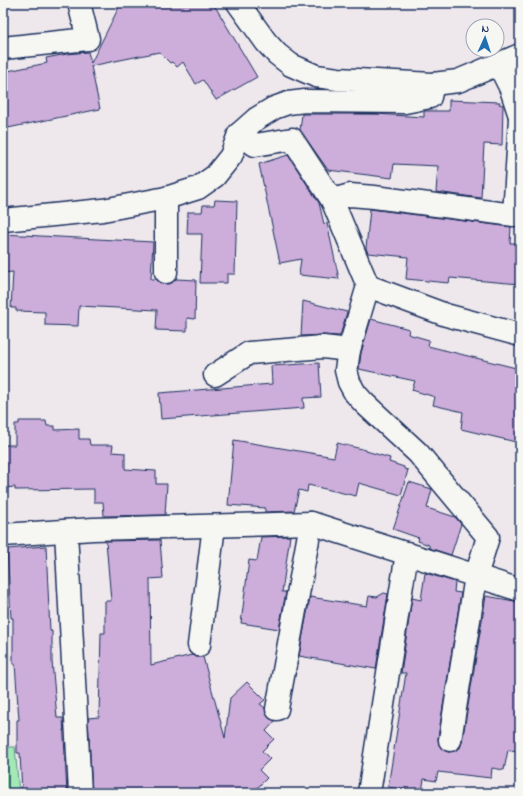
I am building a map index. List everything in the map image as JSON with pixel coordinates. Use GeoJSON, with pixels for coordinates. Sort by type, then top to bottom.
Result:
{"type":"FeatureCollection","features":[{"type":"Feature","properties":{"kind":"street"},"geometry":{"type":"LineString","coordinates":[[3,48],[88,39],[80,3]]}},
{"type":"Feature","properties":{"kind":"street"},"geometry":{"type":"LineString","coordinates":[[238,3],[266,42],[277,54],[302,72],[316,76],[338,80],[433,84],[458,81],[520,55]]}},
{"type":"Feature","properties":{"kind":"street"},"geometry":{"type":"LineString","coordinates":[[332,200],[350,195],[374,196],[514,215],[520,117],[511,88],[499,65]]}},
{"type":"Feature","properties":{"kind":"street"},"geometry":{"type":"LineString","coordinates":[[3,220],[103,210],[166,198],[198,188],[215,176],[231,156],[239,134],[262,115],[274,108],[288,103],[305,100],[405,102],[430,97],[433,84]]}},
{"type":"Feature","properties":{"kind":"street"},"geometry":{"type":"LineString","coordinates":[[239,134],[255,145],[292,139],[332,200],[368,286],[349,350],[346,370],[349,382],[355,393],[418,453],[488,537],[476,576],[450,740]]}},
{"type":"Feature","properties":{"kind":"street"},"geometry":{"type":"LineString","coordinates":[[166,198],[166,272]]}},
{"type":"Feature","properties":{"kind":"street"},"geometry":{"type":"LineString","coordinates":[[368,286],[446,315],[520,335]]}},
{"type":"Feature","properties":{"kind":"street"},"geometry":{"type":"LineString","coordinates":[[215,375],[249,353],[323,347],[349,350]]}},
{"type":"Feature","properties":{"kind":"street"},"geometry":{"type":"LineString","coordinates":[[3,535],[66,531],[312,523],[520,590]]}},
{"type":"Feature","properties":{"kind":"street"},"geometry":{"type":"LineString","coordinates":[[277,709],[312,523]]}},
{"type":"Feature","properties":{"kind":"street"},"geometry":{"type":"LineString","coordinates":[[199,645],[214,526]]}},
{"type":"Feature","properties":{"kind":"street"},"geometry":{"type":"LineString","coordinates":[[66,531],[80,793]]}},
{"type":"Feature","properties":{"kind":"street"},"geometry":{"type":"LineString","coordinates":[[369,793],[407,553]]}},
{"type":"Feature","properties":{"kind":"green space"},"geometry":{"type":"Polygon","coordinates":[[[3,747],[15,747],[19,793],[3,793],[3,747]]]}},
{"type":"Feature","properties":{"kind":"building"},"geometry":{"type":"Polygon","coordinates":[[[121,3],[211,3],[216,8],[257,77],[216,100],[203,80],[196,84],[183,62],[177,67],[172,62],[170,63],[159,52],[91,66],[100,109],[3,129],[3,72],[47,63],[46,58],[67,54],[88,52],[91,63],[121,3]]]}},
{"type":"Feature","properties":{"kind":"building"},"geometry":{"type":"Polygon","coordinates":[[[449,100],[500,102],[499,104],[503,105],[502,145],[484,144],[481,198],[436,192],[438,166],[394,164],[392,178],[328,170],[300,130],[302,114],[376,114],[424,117],[424,111],[449,111],[449,100]]]}},
{"type":"Feature","properties":{"kind":"building"},"geometry":{"type":"Polygon","coordinates":[[[288,155],[319,203],[324,224],[327,223],[339,279],[299,275],[301,259],[280,263],[259,164],[288,155]]]}},
{"type":"Feature","properties":{"kind":"building"},"geometry":{"type":"Polygon","coordinates":[[[215,200],[237,201],[235,274],[227,274],[227,283],[200,283],[202,234],[187,234],[188,212],[202,212],[203,205],[214,205],[215,200]]]}},
{"type":"Feature","properties":{"kind":"building"},"geometry":{"type":"Polygon","coordinates":[[[370,209],[511,227],[510,243],[520,243],[520,284],[450,278],[449,283],[406,279],[408,257],[368,253],[366,248],[370,209]]]}},
{"type":"Feature","properties":{"kind":"building"},"geometry":{"type":"Polygon","coordinates":[[[3,234],[153,242],[151,279],[156,279],[160,283],[166,284],[172,283],[176,279],[196,280],[195,319],[187,318],[187,331],[156,330],[157,310],[79,306],[78,326],[45,325],[45,312],[16,311],[16,308],[11,308],[13,272],[3,273],[3,234]]]}},
{"type":"Feature","properties":{"kind":"building"},"geometry":{"type":"Polygon","coordinates":[[[303,301],[347,312],[340,336],[301,336],[303,301]]]}},
{"type":"Feature","properties":{"kind":"building"},"geometry":{"type":"Polygon","coordinates":[[[371,319],[409,329],[408,334],[429,340],[428,346],[520,369],[520,443],[461,429],[463,412],[433,405],[435,397],[412,390],[415,381],[359,369],[361,353],[371,319]]]}},
{"type":"Feature","properties":{"kind":"building"},"geometry":{"type":"Polygon","coordinates":[[[319,363],[321,397],[303,398],[304,408],[161,419],[159,393],[272,384],[271,366],[319,363]]]}},
{"type":"Feature","properties":{"kind":"building"},"geometry":{"type":"Polygon","coordinates":[[[19,421],[46,421],[47,426],[55,426],[55,430],[79,429],[79,439],[89,439],[90,445],[113,445],[112,452],[125,453],[125,469],[156,471],[156,484],[167,484],[165,515],[104,516],[103,502],[94,502],[94,489],[15,490],[15,487],[3,488],[3,445],[15,445],[15,424],[19,424],[19,421]]]}},
{"type":"Feature","properties":{"kind":"building"},"geometry":{"type":"Polygon","coordinates":[[[234,440],[334,457],[337,443],[390,458],[389,462],[404,467],[404,469],[408,470],[401,495],[359,483],[356,496],[308,485],[307,492],[299,490],[294,511],[265,512],[265,508],[228,505],[234,440]]]}},
{"type":"Feature","properties":{"kind":"building"},"geometry":{"type":"Polygon","coordinates":[[[409,482],[432,489],[427,508],[455,517],[461,524],[451,555],[429,548],[429,545],[418,541],[419,538],[393,529],[409,482]]]}},
{"type":"Feature","properties":{"kind":"building"},"geometry":{"type":"Polygon","coordinates":[[[290,536],[282,592],[286,592],[279,629],[241,623],[249,560],[257,561],[261,537],[290,536]]]}},
{"type":"Feature","properties":{"kind":"building"},"geometry":{"type":"Polygon","coordinates":[[[160,540],[163,578],[150,579],[151,665],[192,655],[203,657],[225,738],[230,698],[247,682],[265,700],[260,704],[265,708],[269,718],[275,721],[266,731],[274,739],[262,751],[270,759],[259,770],[267,778],[252,793],[92,793],[88,718],[99,717],[101,633],[105,633],[105,601],[111,601],[106,541],[160,540]]]}},
{"type":"Feature","properties":{"kind":"building"},"geometry":{"type":"Polygon","coordinates":[[[46,546],[50,631],[52,631],[52,661],[57,718],[63,718],[67,793],[22,793],[20,753],[17,753],[17,720],[19,720],[15,664],[13,664],[13,618],[11,618],[7,549],[46,546]]]}},
{"type":"Feature","properties":{"kind":"building"},"geometry":{"type":"Polygon","coordinates":[[[425,573],[455,582],[454,592],[461,593],[438,738],[439,745],[442,749],[448,752],[455,751],[460,748],[462,742],[486,596],[520,602],[520,751],[508,750],[504,770],[492,768],[491,778],[438,772],[436,781],[424,779],[422,792],[388,787],[406,673],[401,673],[412,598],[421,600],[425,573]]]}},
{"type":"Feature","properties":{"kind":"building"},"geometry":{"type":"Polygon","coordinates":[[[384,593],[388,594],[376,669],[299,656],[310,597],[367,606],[369,596],[377,597],[384,593]]]}}]}
